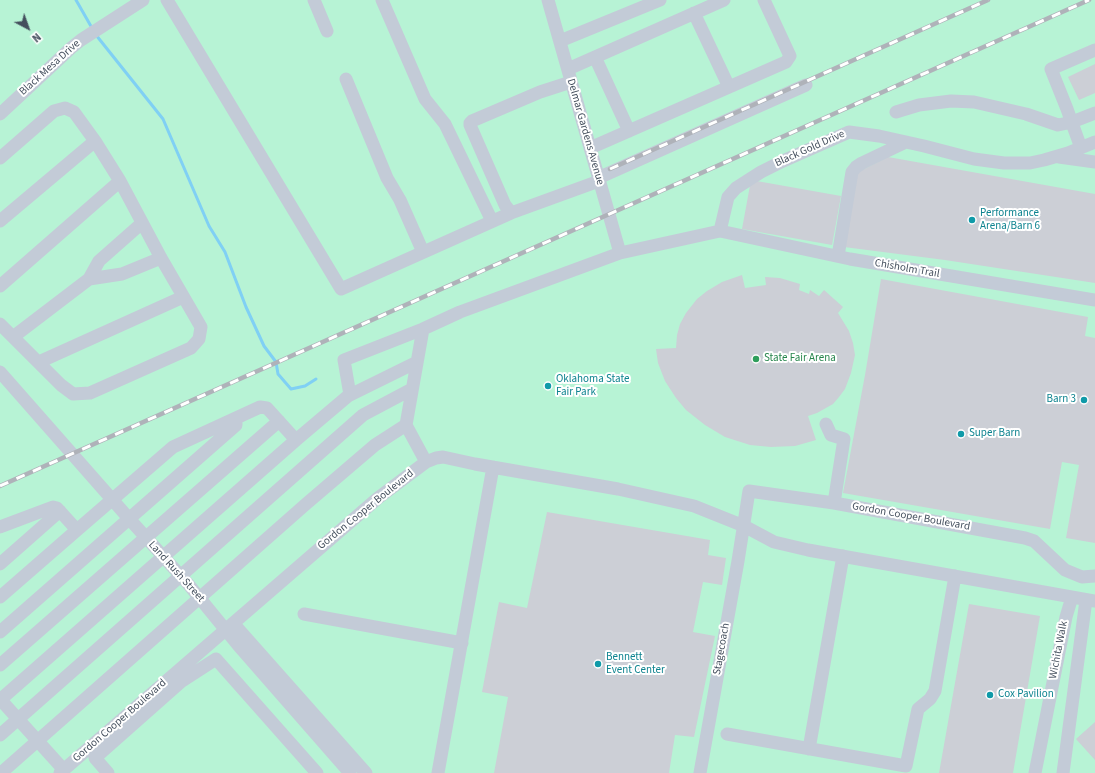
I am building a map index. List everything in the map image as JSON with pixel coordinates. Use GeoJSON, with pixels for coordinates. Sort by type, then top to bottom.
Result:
{"type":"FeatureCollection","features":[{"type":"Feature","properties":{"kind":"street","name":"Black Mesa Drive"},"geometry":{"type":"LineString","coordinates":[[0,114],[81,40],[143,0]]}},
{"type":"Feature","properties":{"kind":"street"},"geometry":{"type":"LineString","coordinates":[[167,0],[341,289],[492,221],[599,179],[806,85]]}},
{"type":"Feature","properties":{"kind":"street"},"geometry":{"type":"LineString","coordinates":[[314,0],[326,31]]}},
{"type":"Feature","properties":{"kind":"street"},"geometry":{"type":"LineString","coordinates":[[382,0],[425,99],[445,124],[492,221]]}},
{"type":"Feature","properties":{"kind":"street","name":"Delmar Gardens Avenue"},"geometry":{"type":"LineString","coordinates":[[548,0],[599,179],[623,250]]}},
{"type":"Feature","properties":{"kind":"street"},"geometry":{"type":"LineString","coordinates":[[560,42],[660,0]]}},
{"type":"Feature","properties":{"kind":"street"},"geometry":{"type":"LineString","coordinates":[[511,213],[505,205],[470,122],[540,92],[569,76],[595,57],[724,0]]}},
{"type":"Feature","properties":{"kind":"street"},"geometry":{"type":"LineString","coordinates":[[590,148],[786,62],[790,56],[764,0]]}},
{"type":"Feature","properties":{"kind":"street"},"geometry":{"type":"LineString","coordinates":[[694,13],[729,87]]}},
{"type":"Feature","properties":{"kind":"street"},"geometry":{"type":"LineString","coordinates":[[1081,148],[1051,69],[1095,50]]}},
{"type":"Feature","properties":{"kind":"street"},"geometry":{"type":"LineString","coordinates":[[595,57],[629,131]]}},
{"type":"Feature","properties":{"kind":"street"},"geometry":{"type":"LineString","coordinates":[[346,79],[385,172],[400,200],[423,252]]}},
{"type":"Feature","properties":{"kind":"street"},"geometry":{"type":"LineString","coordinates":[[896,112],[920,105],[951,101],[974,102],[1026,114],[1058,124],[1072,122],[1095,113]]}},
{"type":"Feature","properties":{"kind":"street"},"geometry":{"type":"LineString","coordinates":[[0,158],[54,111],[65,108],[74,112],[95,141],[120,181],[161,258],[201,327],[199,339],[191,348],[90,393],[74,394],[61,385],[0,324]]}},
{"type":"Feature","properties":{"kind":"street","name":"Black Gold Drive"},"geometry":{"type":"LineString","coordinates":[[720,231],[728,197],[747,180],[783,161],[849,132],[879,136],[974,159],[1004,163],[1030,163],[1081,148],[1095,142]]}},
{"type":"Feature","properties":{"kind":"street"},"geometry":{"type":"LineString","coordinates":[[0,222],[95,141]]}},
{"type":"Feature","properties":{"kind":"street"},"geometry":{"type":"LineString","coordinates":[[838,256],[852,172],[862,163],[906,142]]}},
{"type":"Feature","properties":{"kind":"street"},"geometry":{"type":"LineString","coordinates":[[1056,156],[1095,162]]}},
{"type":"Feature","properties":{"kind":"street"},"geometry":{"type":"LineString","coordinates":[[0,286],[120,181]]}},
{"type":"Feature","properties":{"kind":"street"},"geometry":{"type":"LineString","coordinates":[[13,337],[89,279],[99,261],[142,223]]}},
{"type":"Feature","properties":{"kind":"street"},"geometry":{"type":"LineString","coordinates":[[350,395],[344,360],[423,329],[460,312],[623,250],[720,231]]}},
{"type":"Feature","properties":{"kind":"street","name":"Chisholm Trail"},"geometry":{"type":"LineString","coordinates":[[720,231],[838,256],[1095,300]]}},
{"type":"Feature","properties":{"kind":"street"},"geometry":{"type":"LineString","coordinates":[[89,279],[122,274],[161,258]]}},
{"type":"Feature","properties":{"kind":"street"},"geometry":{"type":"LineString","coordinates":[[39,362],[183,297]]}},
{"type":"Feature","properties":{"kind":"street"},"geometry":{"type":"LineString","coordinates":[[423,329],[406,425],[426,462]]}},
{"type":"Feature","properties":{"kind":"street"},"geometry":{"type":"LineString","coordinates":[[62,771],[38,741],[0,700],[296,440],[350,395],[417,362]]}},
{"type":"Feature","properties":{"kind":"street","name":"Land Rush Street"},"geometry":{"type":"LineString","coordinates":[[0,372],[163,557],[229,626],[350,773]]}},
{"type":"Feature","properties":{"kind":"street"},"geometry":{"type":"LineString","coordinates":[[0,735],[363,415],[412,389]]}},
{"type":"Feature","properties":{"kind":"street"},"geometry":{"type":"LineString","coordinates":[[0,597],[173,447],[264,406],[296,440]]}},
{"type":"Feature","properties":{"kind":"street"},"geometry":{"type":"LineString","coordinates":[[0,632],[128,518],[236,425],[236,418]]}},
{"type":"Feature","properties":{"kind":"street"},"geometry":{"type":"LineString","coordinates":[[0,665],[279,421]]}},
{"type":"Feature","properties":{"kind":"street"},"geometry":{"type":"LineString","coordinates":[[826,424],[831,435],[844,439],[834,503]]}},
{"type":"Feature","properties":{"kind":"street"},"geometry":{"type":"LineString","coordinates":[[1,773],[375,445],[406,425]]}},
{"type":"Feature","properties":{"kind":"street","name":"Gordon Cooper Boulevard"},"geometry":{"type":"LineString","coordinates":[[62,771],[378,498],[426,462],[436,458],[443,457],[618,489],[694,506],[744,526],[774,542],[843,556],[1091,600]]}},
{"type":"Feature","properties":{"kind":"street"},"geometry":{"type":"LineString","coordinates":[[438,773],[493,467]]}},
{"type":"Feature","properties":{"kind":"street","name":"Gordon Cooper Boulevard"},"geometry":{"type":"LineString","coordinates":[[744,526],[749,491],[834,503],[1034,540],[1065,570],[1082,577],[1095,576]]}},
{"type":"Feature","properties":{"kind":"street"},"geometry":{"type":"LineString","coordinates":[[0,528],[53,507],[60,511],[77,530]]}},
{"type":"Feature","properties":{"kind":"street"},"geometry":{"type":"LineString","coordinates":[[0,564],[60,511]]}},
{"type":"Feature","properties":{"kind":"street","name":"Stagecoach"},"geometry":{"type":"LineString","coordinates":[[700,773],[744,526]]}},
{"type":"Feature","properties":{"kind":"street"},"geometry":{"type":"LineString","coordinates":[[808,749],[843,556]]}},
{"type":"Feature","properties":{"kind":"street"},"geometry":{"type":"LineString","coordinates":[[727,734],[906,766],[918,709],[930,699],[935,691],[955,576]]}},
{"type":"Feature","properties":{"kind":"street","name":"Wichita Walk"},"geometry":{"type":"LineString","coordinates":[[1035,773],[1066,616],[1072,597]]}},
{"type":"Feature","properties":{"kind":"street","name":"Wichita Walk"},"geometry":{"type":"LineString","coordinates":[[1063,773],[1091,600]]}},
{"type":"Feature","properties":{"kind":"street"},"geometry":{"type":"LineString","coordinates":[[304,614],[462,643]]}},
{"type":"Feature","properties":{"kind":"street"},"geometry":{"type":"LineString","coordinates":[[229,626],[366,773]]}},
{"type":"Feature","properties":{"kind":"street"},"geometry":{"type":"LineString","coordinates":[[108,773],[95,758],[182,681],[216,659],[317,773]]}},
{"type":"Feature","properties":{"kind":"green space","name":"Oklahoma State Fair Park"},"geometry":{"type":"Polygon","coordinates":[[[0,0],[1095,0],[1095,773],[0,773],[0,0]]]}},
{"type":"Feature","properties":{"kind":"building"},"geometry":{"type":"Polygon","coordinates":[[[1095,64],[1095,93],[1079,100],[1068,77],[1095,64]]]}},
{"type":"Feature","properties":{"kind":"building","name":"Performance Arena/Barn 6"},"geometry":{"type":"Polygon","coordinates":[[[888,157],[1095,194],[1095,283],[945,260],[844,247],[856,173],[888,157]]]}},
{"type":"Feature","properties":{"kind":"building"},"geometry":{"type":"Polygon","coordinates":[[[751,180],[841,196],[832,245],[742,229],[751,180]]]}},
{"type":"Feature","properties":{"kind":"building","name":"State Fair Arena"},"geometry":{"type":"Polygon","coordinates":[[[742,275],[745,288],[766,285],[765,277],[780,278],[800,284],[799,290],[809,294],[810,290],[819,296],[824,290],[843,307],[838,313],[849,331],[855,355],[851,373],[845,389],[839,397],[833,404],[808,416],[816,440],[795,446],[771,447],[750,445],[725,437],[705,425],[686,410],[665,381],[658,363],[656,349],[676,348],[680,324],[686,313],[697,299],[722,282],[742,275]]]}},
{"type":"Feature","properties":{"kind":"building","name":"Super Barn"},"geometry":{"type":"Polygon","coordinates":[[[881,279],[1088,317],[1085,336],[1095,338],[1095,543],[1066,538],[1079,465],[1062,462],[1050,529],[843,493],[881,279]]]}},
{"type":"Feature","properties":{"kind":"building","name":"Bennett Event Center"},"geometry":{"type":"Polygon","coordinates":[[[547,512],[710,540],[708,555],[726,558],[722,585],[703,582],[693,632],[715,636],[694,737],[675,735],[669,773],[494,773],[508,697],[482,692],[499,602],[527,608],[547,512]]]}},
{"type":"Feature","properties":{"kind":"building","name":"Cox Pavilion"},"geometry":{"type":"Polygon","coordinates":[[[969,604],[1040,616],[1013,773],[939,773],[969,604]]]}},
{"type":"Feature","properties":{"kind":"building"},"geometry":{"type":"Polygon","coordinates":[[[1095,722],[1095,760],[1076,739],[1095,722]]]}},
{"type":"Feature","properties":{"kind":"waterway"},"geometry":{"type":"LineString","coordinates":[[76,0],[92,28]]}},
{"type":"Feature","properties":{"kind":"waterway"},"geometry":{"type":"LineString","coordinates":[[96,35],[163,119],[209,226],[225,252],[246,307],[264,346],[276,362],[278,374],[291,389],[305,386],[316,379]]}},
{"type":"Feature","properties":{"kind":"railway"},"geometry":{"type":"LineString","coordinates":[[610,169],[988,0]]}},
{"type":"Feature","properties":{"kind":"railway"},"geometry":{"type":"LineString","coordinates":[[0,486],[1089,0]]}},
{"type":"Feature","properties":{"kind":"place","name":"Performance Arena/Barn 6"},"geometry":{"type":"Point","coordinates":[972,220]}},
{"type":"Feature","properties":{"kind":"place","name":"State Fair Arena"},"geometry":{"type":"Point","coordinates":[756,359]}},
{"type":"Feature","properties":{"kind":"place","name":"Oklahoma State Fair Park"},"geometry":{"type":"Point","coordinates":[548,386]}},
{"type":"Feature","properties":{"kind":"place","name":"Barn 3"},"geometry":{"type":"Point","coordinates":[1084,400]}},
{"type":"Feature","properties":{"kind":"place","name":"Super Barn"},"geometry":{"type":"Point","coordinates":[961,434]}},
{"type":"Feature","properties":{"kind":"place","name":"Bennett Event Center"},"geometry":{"type":"Point","coordinates":[598,664]}},
{"type":"Feature","properties":{"kind":"place","name":"Cox Pavilion"},"geometry":{"type":"Point","coordinates":[990,695]}}]}
